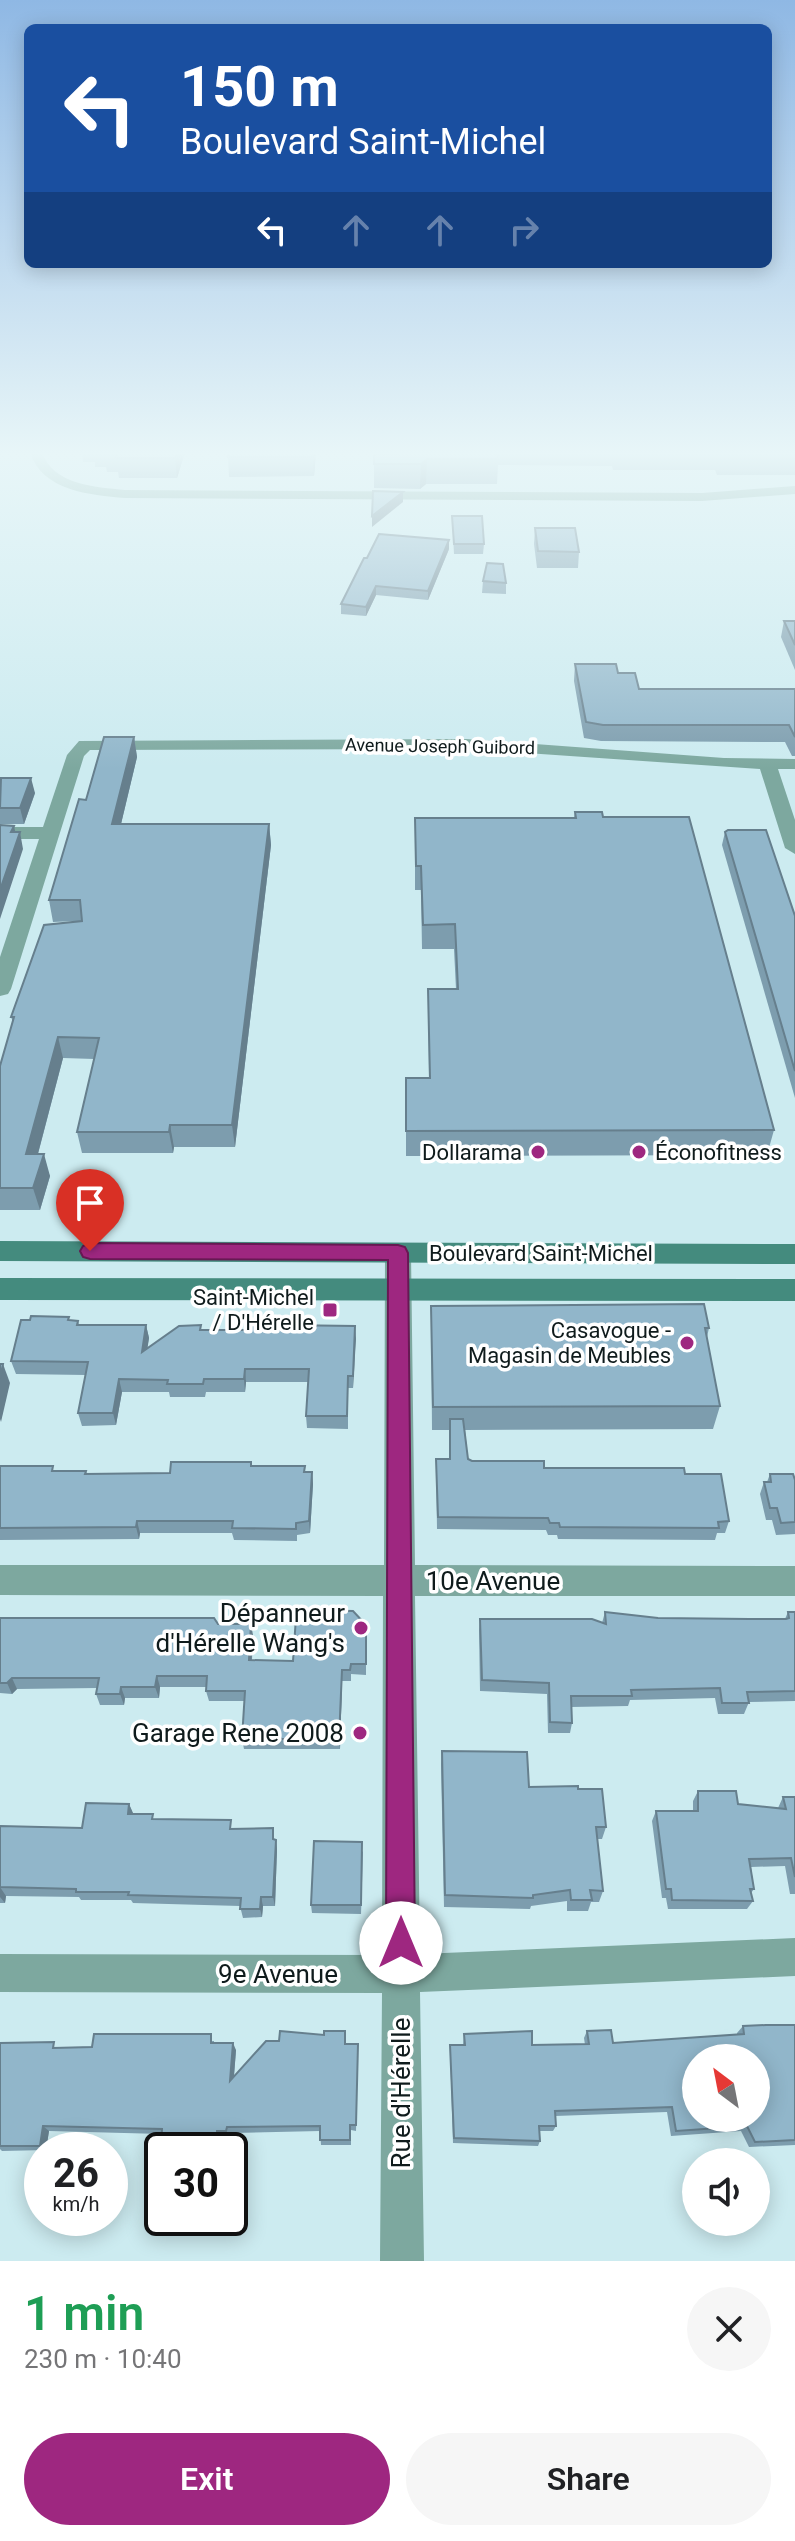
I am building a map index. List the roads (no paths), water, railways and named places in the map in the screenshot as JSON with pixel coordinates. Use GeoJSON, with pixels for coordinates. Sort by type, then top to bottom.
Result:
{"type":"FeatureCollection","features":[{"type":"Feature","properties":{"kind":"main road","name":"Boulevard Saint-Michel"},"geometry":{"type":"LineString","coordinates":[[0,1251],[795,1254]]}},
{"type":"Feature","properties":{"kind":"main road","name":"Boulevard Saint-Michel"},"geometry":{"type":"LineString","coordinates":[[0,1289],[795,1290]]}},
{"type":"Feature","properties":{"kind":"street","name":"Avenue Joseph Guibord"},"geometry":{"type":"LineString","coordinates":[[49,833],[76,755],[85,745],[466,744],[795,764]]}},
{"type":"Feature","properties":{"kind":"street"},"geometry":{"type":"LineString","coordinates":[[767,764],[795,848]]}},
{"type":"Feature","properties":{"kind":"street"},"geometry":{"type":"LineString","coordinates":[[0,833],[49,833],[8,941],[0,989]]}},
{"type":"Feature","properties":{"kind":"street","name":"Rue d'Hérelle"},"geometry":{"type":"LineString","coordinates":[[398,1253],[402,2261]]}},
{"type":"Feature","properties":{"kind":"street","name":"10e Avenue"},"geometry":{"type":"LineString","coordinates":[[0,1580],[795,1581]]}},
{"type":"Feature","properties":{"kind":"street","name":"9e Avenue"},"geometry":{"type":"LineString","coordinates":[[0,1973],[401,1974],[795,1957]]}},
{"type":"Feature","properties":{"kind":"place","name":"Dollarama"},"geometry":{"type":"Point","coordinates":[538,1152]}},
{"type":"Feature","properties":{"kind":"place","name":"Éconofitness"},"geometry":{"type":"Point","coordinates":[639,1152]}},
{"type":"Feature","properties":{"kind":"place","name":"Saint-Michel / D'Hérelle"},"geometry":{"type":"Point","coordinates":[330,1310]}},
{"type":"Feature","properties":{"kind":"place","name":"Casavogue - Magasin de Meubles"},"geometry":{"type":"Point","coordinates":[687,1343]}},
{"type":"Feature","properties":{"kind":"place","name":"Dépanneur d'Hérelle Wang's"},"geometry":{"type":"Point","coordinates":[361,1628]}},
{"type":"Feature","properties":{"kind":"place","name":"Garage Rene 2008"},"geometry":{"type":"Point","coordinates":[360,1733]}}]}
